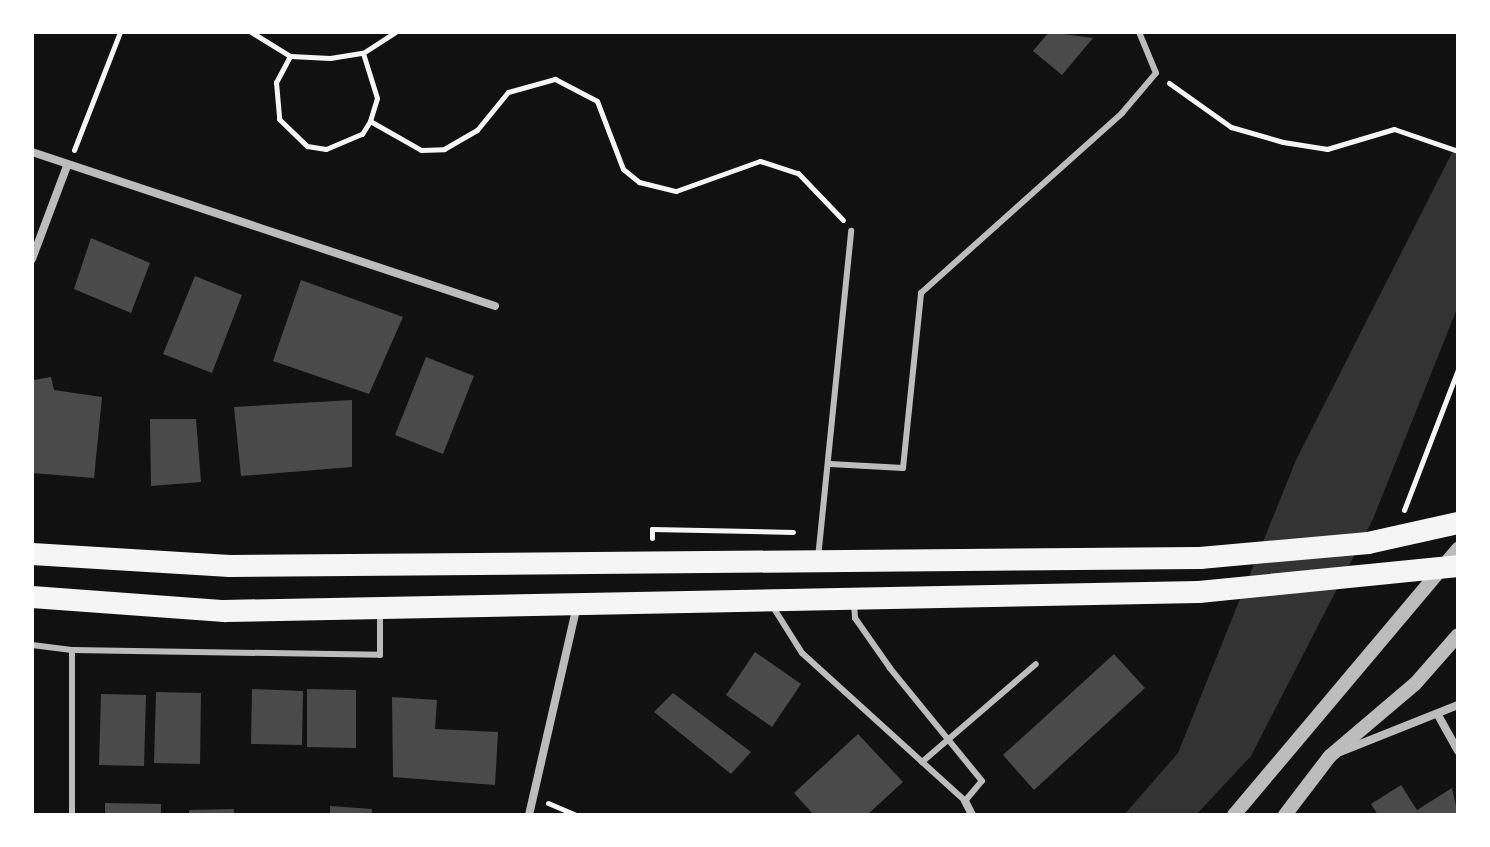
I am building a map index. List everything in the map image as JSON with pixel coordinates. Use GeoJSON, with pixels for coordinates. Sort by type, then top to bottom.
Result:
{"type":"FeatureCollection","features":[{"type":"Feature","properties":{"kind":"highway"},"geometry":{"type":"LineString","coordinates":[[32,554],[230,566],[1200,558],[1368,543],[1458,523]]}},
{"type":"Feature","properties":{"kind":"highway"},"geometry":{"type":"LineString","coordinates":[[32,597],[224,611],[1199,592],[1353,573],[1435,571],[1458,566]]}},
{"type":"Feature","properties":{"kind":"street"},"geometry":{"type":"LineString","coordinates":[[32,152],[495,306]]}},
{"type":"Feature","properties":{"kind":"street"},"geometry":{"type":"LineString","coordinates":[[32,259],[67,166]]}},
{"type":"Feature","properties":{"kind":"street"},"geometry":{"type":"LineString","coordinates":[[1234,815],[1435,571],[1458,549]]}},
{"type":"Feature","properties":{"kind":"street"},"geometry":{"type":"LineString","coordinates":[[529,815],[578,604]]}},
{"type":"Feature","properties":{"kind":"street"},"geometry":{"type":"LineString","coordinates":[[1285,815],[1330,756],[1415,684],[1458,635]]}},
{"type":"Feature","properties":{"kind":"street"},"geometry":{"type":"LineString","coordinates":[[1330,756],[1458,705]]}},
{"type":"Feature","properties":{"kind":"street"},"geometry":{"type":"LineString","coordinates":[[1438,715],[1458,751]]}},
{"type":"Feature","properties":{"kind":"street"},"geometry":{"type":"LineString","coordinates":[[965,801],[972,815]]}},
{"type":"Feature","properties":{"kind":"lane"},"geometry":{"type":"LineString","coordinates":[[830,464],[903,468],[921,293],[1122,113],[1156,73],[1139,32]]}},
{"type":"Feature","properties":{"kind":"lane"},"geometry":{"type":"LineString","coordinates":[[818,561],[851,231]]}},
{"type":"Feature","properties":{"kind":"lane"},"geometry":{"type":"LineString","coordinates":[[769,601],[802,653],[965,801],[982,781],[863,631],[854,599]]}},
{"type":"Feature","properties":{"kind":"lane"},"geometry":{"type":"LineString","coordinates":[[32,645],[72,650],[380,655],[381,608]]}},
{"type":"Feature","properties":{"kind":"lane"},"geometry":{"type":"LineString","coordinates":[[72,650],[72,815]]}},
{"type":"Feature","properties":{"kind":"lane"},"geometry":{"type":"LineString","coordinates":[[922,762],[1036,664]]}},
{"type":"Feature","properties":{"kind":"path"},"geometry":{"type":"LineString","coordinates":[[67,166],[120,32]]}},
{"type":"Feature","properties":{"kind":"path"},"geometry":{"type":"LineString","coordinates":[[251,32],[290,56],[363,53],[395,32]]}},
{"type":"Feature","properties":{"kind":"path"},"geometry":{"type":"LineString","coordinates":[[290,56],[273,101],[290,134],[326,149],[362,134],[370,121],[377,98],[363,53]]}},
{"type":"Feature","properties":{"kind":"path"},"geometry":{"type":"LineString","coordinates":[[1156,73],[1231,127],[1283,142],[1327,149],[1394,129],[1458,151]]}},
{"type":"Feature","properties":{"kind":"path"},"geometry":{"type":"LineString","coordinates":[[370,121],[421,150],[444,149],[477,130],[508,92],[555,79],[597,101],[623,169],[639,182],[676,191],[760,161],[798,173],[851,231]]}},
{"type":"Feature","properties":{"kind":"path"},"geometry":{"type":"LineString","coordinates":[[1393,539],[1458,369]]}},
{"type":"Feature","properties":{"kind":"path"},"geometry":{"type":"LineString","coordinates":[[533,796],[576,815]]}},
{"type":"Feature","properties":{"kind":"shaded area"},"geometry":{"type":"Polygon","coordinates":[[[1458,141],[1458,306],[1373,519],[1251,756],[1196,815],[1124,815],[1178,753],[1296,460],[1458,141]]]}},
{"type":"Feature","properties":{"kind":"building"},"geometry":{"type":"Polygon","coordinates":[[[1049,32],[1093,38],[1062,75],[1033,51],[1049,32]]]}},
{"type":"Feature","properties":{"kind":"building"},"geometry":{"type":"Polygon","coordinates":[[[91,238],[150,263],[131,313],[74,289],[91,238]]]}},
{"type":"Feature","properties":{"kind":"building"},"geometry":{"type":"Polygon","coordinates":[[[195,276],[242,295],[212,373],[163,354],[195,276]]]}},
{"type":"Feature","properties":{"kind":"building"},"geometry":{"type":"Polygon","coordinates":[[[301,280],[403,317],[369,394],[273,361],[301,280]]]}},
{"type":"Feature","properties":{"kind":"building"},"geometry":{"type":"Polygon","coordinates":[[[426,357],[474,376],[443,454],[395,435],[426,357]]]}},
{"type":"Feature","properties":{"kind":"building"},"geometry":{"type":"Polygon","coordinates":[[[51,377],[54,390],[102,397],[94,478],[32,473],[34,380],[51,377]]]}},
{"type":"Feature","properties":{"kind":"building"},"geometry":{"type":"Polygon","coordinates":[[[352,400],[352,467],[241,476],[234,407],[352,400]]]}},
{"type":"Feature","properties":{"kind":"building"},"geometry":{"type":"Polygon","coordinates":[[[150,419],[196,419],[201,482],[151,486],[150,419]]]}},
{"type":"Feature","properties":{"kind":"building"},"geometry":{"type":"Polygon","coordinates":[[[755,652],[801,684],[772,727],[726,695],[755,652]]]}},
{"type":"Feature","properties":{"kind":"building"},"geometry":{"type":"Polygon","coordinates":[[[1114,654],[1145,688],[1034,790],[1003,755],[1114,654]]]}},
{"type":"Feature","properties":{"kind":"building"},"geometry":{"type":"Polygon","coordinates":[[[252,689],[303,691],[302,745],[251,744],[252,689]]]}},
{"type":"Feature","properties":{"kind":"building"},"geometry":{"type":"Polygon","coordinates":[[[307,689],[356,690],[356,748],[307,747],[307,689]]]}},
{"type":"Feature","properties":{"kind":"building"},"geometry":{"type":"Polygon","coordinates":[[[156,692],[201,693],[200,764],[154,763],[156,692]]]}},
{"type":"Feature","properties":{"kind":"building"},"geometry":{"type":"Polygon","coordinates":[[[673,693],[751,752],[731,774],[654,712],[673,693]]]}},
{"type":"Feature","properties":{"kind":"building"},"geometry":{"type":"Polygon","coordinates":[[[101,694],[146,695],[144,766],[99,765],[101,694]]]}},
{"type":"Feature","properties":{"kind":"building"},"geometry":{"type":"Polygon","coordinates":[[[392,697],[437,700],[435,729],[498,732],[495,785],[393,777],[392,697]]]}},
{"type":"Feature","properties":{"kind":"building"},"geometry":{"type":"Polygon","coordinates":[[[858,734],[903,782],[867,815],[814,815],[794,793],[858,734]]]}},
{"type":"Feature","properties":{"kind":"building"},"geometry":{"type":"Polygon","coordinates":[[[1401,785],[1417,810],[1452,788],[1458,815],[1378,815],[1371,804],[1401,785]]]}},
{"type":"Feature","properties":{"kind":"building"},"geometry":{"type":"Polygon","coordinates":[[[105,803],[161,804],[161,815],[105,815],[105,803]]]}},
{"type":"Feature","properties":{"kind":"building"},"geometry":{"type":"Polygon","coordinates":[[[330,806],[372,809],[372,815],[330,815],[330,806]]]}},
{"type":"Feature","properties":{"kind":"building"},"geometry":{"type":"Polygon","coordinates":[[[234,809],[234,815],[189,815],[189,810],[234,809]]]}}]}
